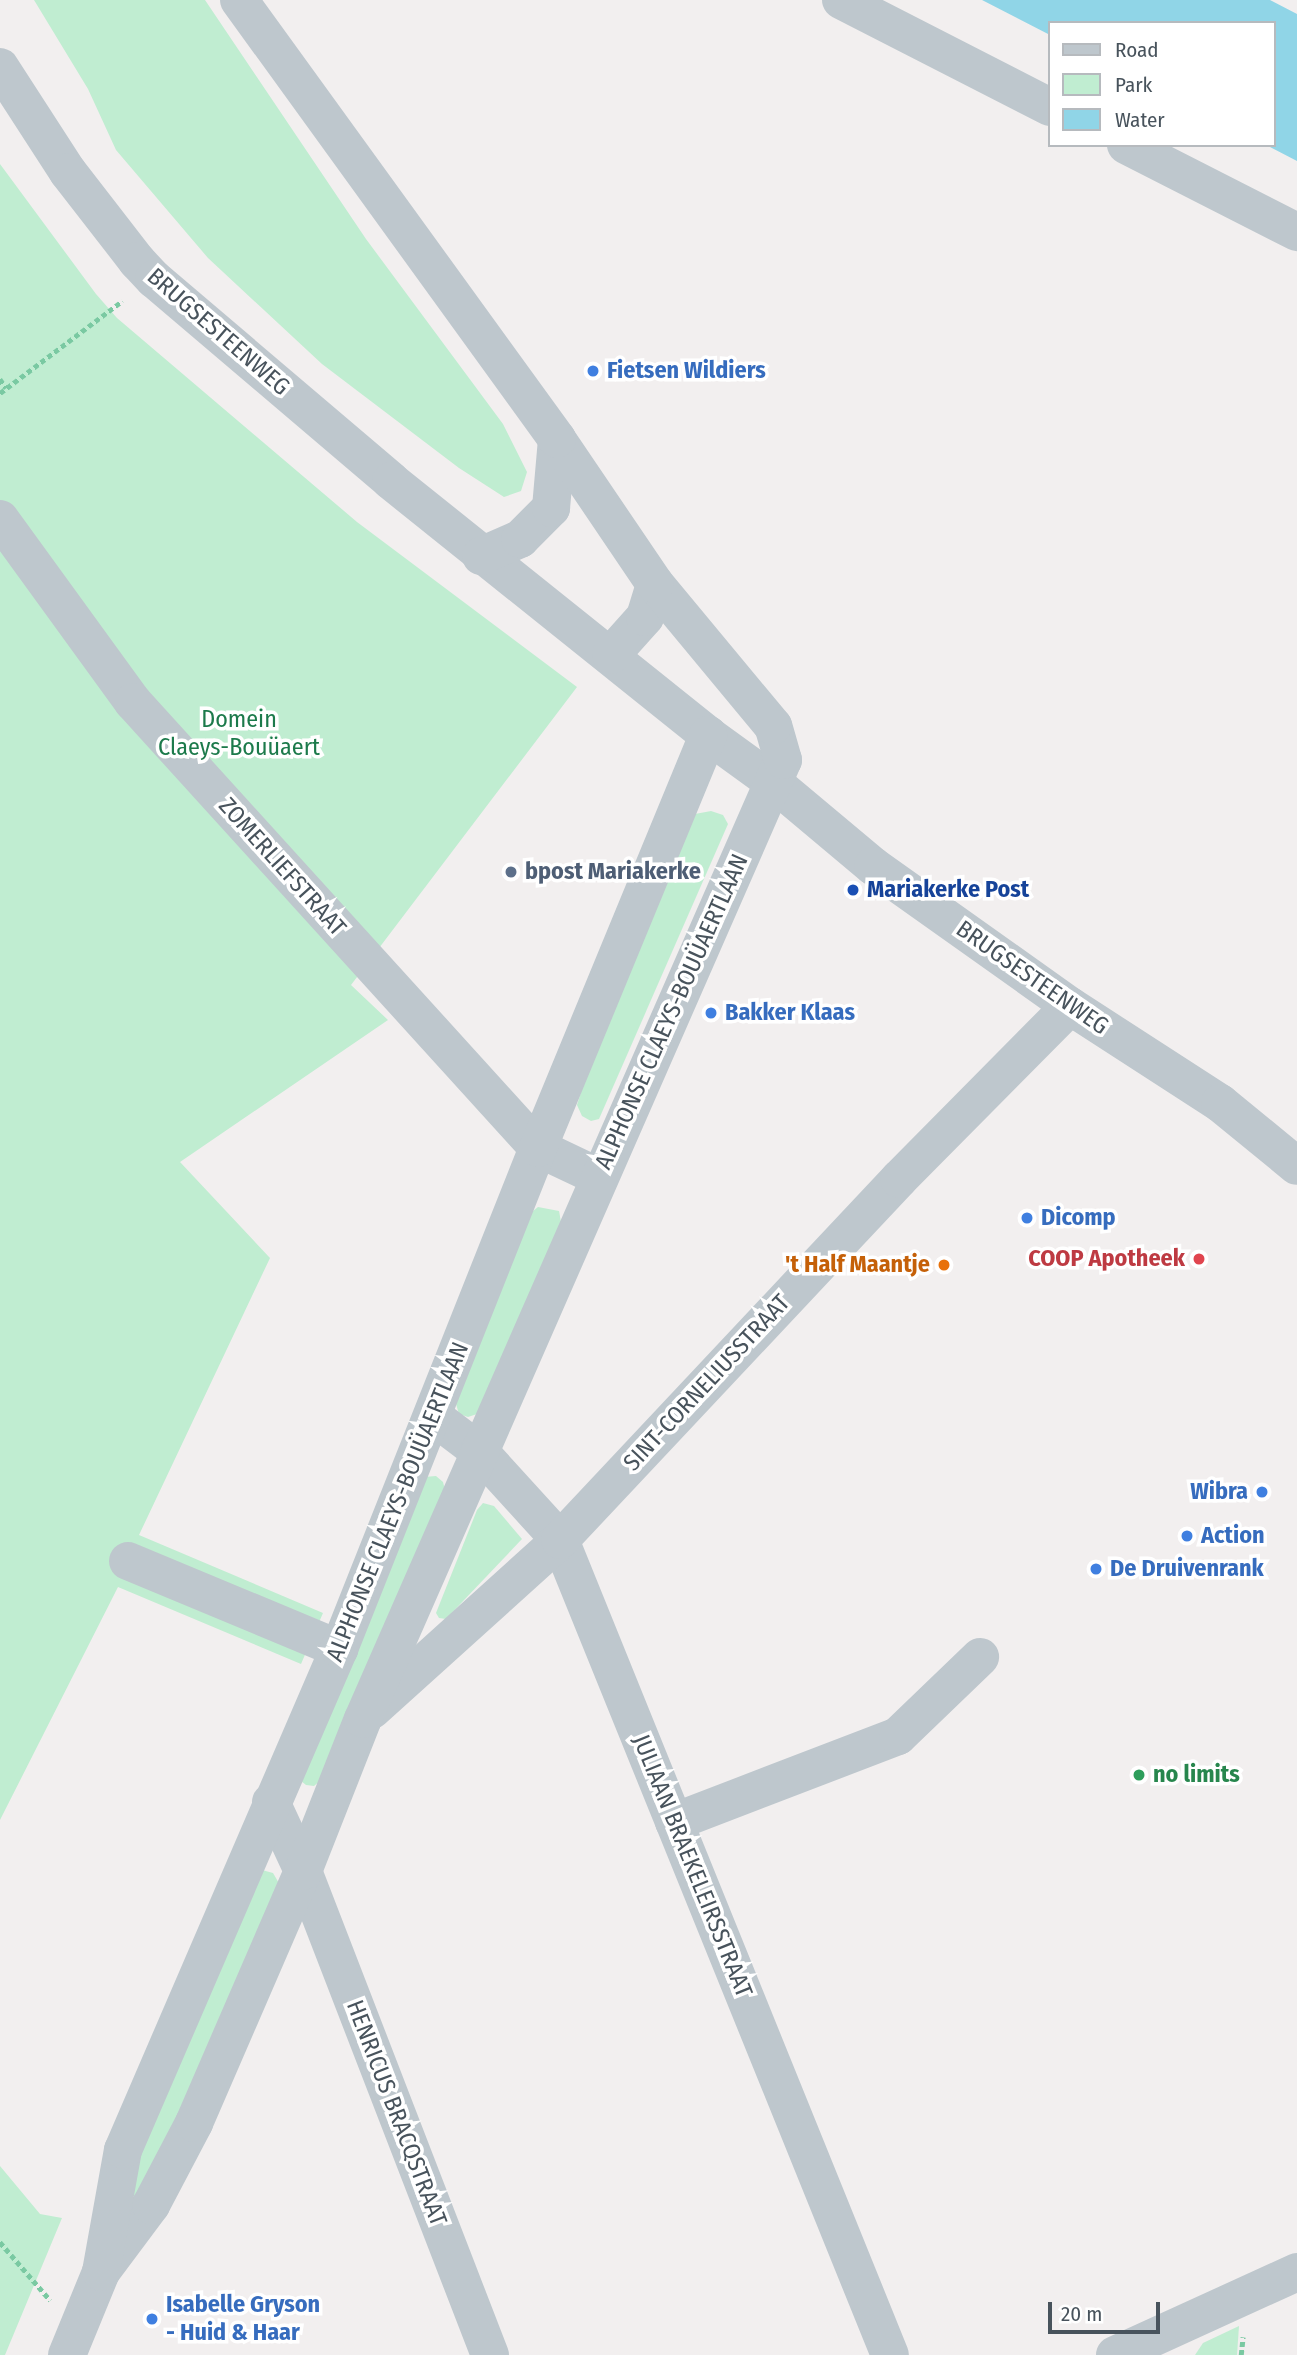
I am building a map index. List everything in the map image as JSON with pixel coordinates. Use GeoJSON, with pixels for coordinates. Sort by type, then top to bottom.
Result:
{"type":"FeatureCollection","features":[{"type":"Feature","properties":{"kind":"street"},"geometry":{"type":"LineString","coordinates":[[239,0],[557,439],[655,584],[773,726],[783,760],[774,783]]}},
{"type":"Feature","properties":{"kind":"street"},"geometry":{"type":"LineString","coordinates":[[841,0],[1048,106]]}},
{"type":"Feature","properties":{"kind":"street","name":"BRUGSESTEENWEG"},"geometry":{"type":"LineString","coordinates":[[0,67],[68,172],[154,279],[481,556],[611,655],[708,735],[774,783],[873,866],[1070,1006],[1220,1103],[1297,1166]]}},
{"type":"Feature","properties":{"kind":"street"},"geometry":{"type":"LineString","coordinates":[[1130,147],[1297,232]]}},
{"type":"Feature","properties":{"kind":"street"},"geometry":{"type":"LineString","coordinates":[[481,556],[520,539],[551,508],[557,439]]}},
{"type":"Feature","properties":{"kind":"street","name":"ZOMERLIEFSTRAAT"},"geometry":{"type":"LineString","coordinates":[[0,519],[133,702],[538,1149],[599,1177]]}},
{"type":"Feature","properties":{"kind":"street"},"geometry":{"type":"LineString","coordinates":[[611,655],[645,617],[655,584]]}},
{"type":"Feature","properties":{"kind":"street","name":"ALPHONSE CLAEYS-BOUÜAERTLAAN"},"geometry":{"type":"LineString","coordinates":[[72,2344],[101,2272],[122,2150],[339,1649],[434,1417],[538,1149],[708,735]]}},
{"type":"Feature","properties":{"kind":"street","name":"ALPHONSE CLAEYS-BOUÜAERTLAAN"},"geometry":{"type":"LineString","coordinates":[[101,2272],[151,2205],[194,2123],[303,1871],[363,1719],[479,1451],[774,783]]}},
{"type":"Feature","properties":{"kind":"street","name":"SINT-CORNELIUSSTRAAT"},"geometry":{"type":"LineString","coordinates":[[363,1719],[560,1540],[899,1179],[1070,1006]]}},
{"type":"Feature","properties":{"kind":"street","name":"JULIAAN BRAEKELEIRSSTRAAT"},"geometry":{"type":"LineString","coordinates":[[434,1417],[479,1451],[560,1540],[890,2355]]}},
{"type":"Feature","properties":{"kind":"street"},"geometry":{"type":"LineString","coordinates":[[128,1561],[339,1649]]}},
{"type":"Feature","properties":{"kind":"street"},"geometry":{"type":"LineString","coordinates":[[674,1822],[898,1736],[980,1657]]}},
{"type":"Feature","properties":{"kind":"street","name":"HENRICUS BRACQSTRAAT"},"geometry":{"type":"LineString","coordinates":[[271,1802],[303,1871],[490,2355]]}},
{"type":"Feature","properties":{"kind":"street"},"geometry":{"type":"LineString","coordinates":[[1115,2355],[1297,2272]]}},
{"type":"Feature","properties":{"kind":"path"},"geometry":{"type":"LineString","coordinates":[[0,393],[112,307],[154,279]]}},
{"type":"Feature","properties":{"kind":"path"},"geometry":{"type":"LineString","coordinates":[[0,379],[6,388]]}},
{"type":"Feature","properties":{"kind":"path"},"geometry":{"type":"LineString","coordinates":[[0,2242],[72,2344]]}},
{"type":"Feature","properties":{"kind":"green space"},"geometry":{"type":"Polygon","coordinates":[[[34,0],[205,0],[366,239],[503,424],[527,472],[521,491],[504,497],[459,468],[322,364],[208,258],[116,150],[88,89],[34,0]]]}},
{"type":"Feature","properties":{"kind":"green space","name":"Domein Claeys-Bouüaert"},"geometry":{"type":"Polygon","coordinates":[[[0,164],[96,294],[117,318],[357,522],[577,687],[351,985],[388,1020],[180,1162],[270,1258],[139,1535],[323,1613],[301,1664],[118,1587],[0,1820],[0,164]]]}},
{"type":"Feature","properties":{"kind":"green space"},"geometry":{"type":"Polygon","coordinates":[[[711,811],[723,815],[728,824],[599,1119],[591,1121],[582,1116],[577,1105],[582,1089],[695,814],[711,811]]]}},
{"type":"Feature","properties":{"kind":"green space"},"geometry":{"type":"Polygon","coordinates":[[[538,1207],[559,1211],[561,1222],[477,1414],[468,1417],[459,1414],[456,1404],[528,1215],[538,1207]]]}},
{"type":"Feature","properties":{"kind":"green space"},"geometry":{"type":"Polygon","coordinates":[[[436,1476],[443,1482],[445,1490],[321,1780],[314,1786],[306,1785],[301,1781],[424,1477],[436,1476]]]}},
{"type":"Feature","properties":{"kind":"green space"},"geometry":{"type":"Polygon","coordinates":[[[483,1503],[494,1506],[522,1539],[446,1619],[439,1618],[436,1613],[477,1510],[483,1503]]]}},
{"type":"Feature","properties":{"kind":"green space"},"geometry":{"type":"Polygon","coordinates":[[[262,1870],[273,1873],[280,1885],[175,2124],[138,2200],[128,2190],[130,2176],[262,1870]]]}},
{"type":"Feature","properties":{"kind":"green space"},"geometry":{"type":"Polygon","coordinates":[[[0,2166],[40,2214],[62,2218],[5,2355],[0,2355],[0,2166]]]}},
{"type":"Feature","properties":{"kind":"green space"},"geometry":{"type":"Polygon","coordinates":[[[1239,2326],[1237,2355],[1195,2355],[1203,2343],[1239,2326]]]}},
{"type":"Feature","properties":{"kind":"water"},"geometry":{"type":"Polygon","coordinates":[[[982,0],[1270,0],[1297,14],[1297,161],[1270,147],[1276,147],[1276,21],[1048,21],[1048,34],[982,0]]]}},
{"type":"Feature","properties":{"kind":"place","name":"Fietsen Wildiers"},"geometry":{"type":"Point","coordinates":[593,371]}},
{"type":"Feature","properties":{"kind":"place","name":"bpost Mariakerke"},"geometry":{"type":"Point","coordinates":[511,872]}},
{"type":"Feature","properties":{"kind":"place","name":"Mariakerke Post"},"geometry":{"type":"Point","coordinates":[853,890]}},
{"type":"Feature","properties":{"kind":"place","name":"Bakker Klaas"},"geometry":{"type":"Point","coordinates":[711,1013]}},
{"type":"Feature","properties":{"kind":"place","name":"Dicomp"},"geometry":{"type":"Point","coordinates":[1027,1218]}},
{"type":"Feature","properties":{"kind":"place","name":"COOP Apotheek"},"geometry":{"type":"Point","coordinates":[1199,1259]}},
{"type":"Feature","properties":{"kind":"place","name":"'t Half Maantje"},"geometry":{"type":"Point","coordinates":[944,1265]}},
{"type":"Feature","properties":{"kind":"place","name":"Wibra"},"geometry":{"type":"Point","coordinates":[1262,1492]}},
{"type":"Feature","properties":{"kind":"place","name":"Action"},"geometry":{"type":"Point","coordinates":[1187,1536]}},
{"type":"Feature","properties":{"kind":"place","name":"De Druivenrank"},"geometry":{"type":"Point","coordinates":[1096,1569]}},
{"type":"Feature","properties":{"kind":"place","name":"no limits"},"geometry":{"type":"Point","coordinates":[1139,1775]}},
{"type":"Feature","properties":{"kind":"place","name":"Isabelle Gryson - Huid & Haar"},"geometry":{"type":"Point","coordinates":[152,2319]}}]}
